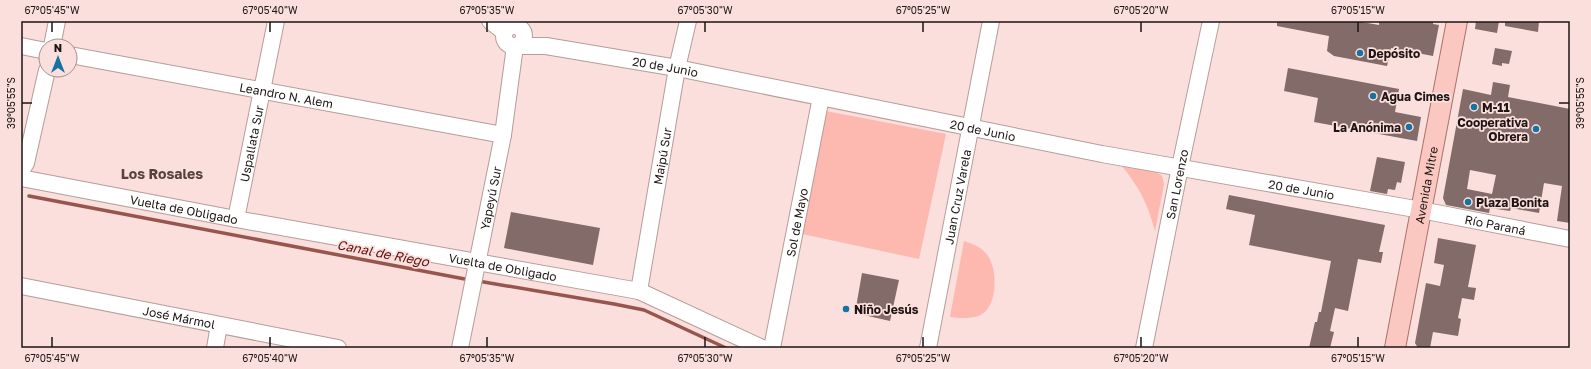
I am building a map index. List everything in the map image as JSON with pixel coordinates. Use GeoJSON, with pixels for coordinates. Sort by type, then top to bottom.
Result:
{"type":"FeatureCollection","features":[{"type":"Feature","properties":{"kind":"main road","name":"Avenida Mitre"},"geometry":{"type":"LineString","coordinates":[[1395,348],[1457,21]]}},
{"type":"Feature","properties":{"kind":"street"},"geometry":{"type":"LineString","coordinates":[[54,38],[57,21]]}},
{"type":"Feature","properties":{"kind":"street","name":"Uspallata Sur"},"geometry":{"type":"LineString","coordinates":[[236,219],[276,21]]}},
{"type":"Feature","properties":{"kind":"street","name":"20 de Junio"},"geometry":{"type":"LineString","coordinates":[[490,21],[546,46],[677,68],[970,128],[1421,210]]}},
{"type":"Feature","properties":{"kind":"street","name":"Maipú Sur"},"geometry":{"type":"LineString","coordinates":[[639,291],[677,68],[688,21]]}},
{"type":"Feature","properties":{"kind":"street","name":"Juan Cruz Varela"},"geometry":{"type":"LineString","coordinates":[[928,348],[991,21]]}},
{"type":"Feature","properties":{"kind":"street","name":"San Lorenzo"},"geometry":{"type":"LineString","coordinates":[[1144,348],[1211,21]]}},
{"type":"Feature","properties":{"kind":"street","name":"Yapeyú Sur"},"geometry":{"type":"LineString","coordinates":[[460,348],[475,267],[503,135],[515,31]]}},
{"type":"Feature","properties":{"kind":"street"},"geometry":{"type":"LineString","coordinates":[[21,46],[38,49]]}},
{"type":"Feature","properties":{"kind":"street","name":"Leandro N. Alem"},"geometry":{"type":"LineString","coordinates":[[78,57],[503,135]]}},
{"type":"Feature","properties":{"kind":"street"},"geometry":{"type":"LineString","coordinates":[[21,171],[26,163],[45,78]]}},
{"type":"Feature","properties":{"kind":"street","name":"Sol de Mayo"},"geometry":{"type":"LineString","coordinates":[[772,348],[821,97]]}},
{"type":"Feature","properties":{"kind":"street","name":"Vuelta de Obligado"},"geometry":{"type":"LineString","coordinates":[[21,178],[475,267],[639,291],[762,348]]}},
{"type":"Feature","properties":{"kind":"street","name":"Río Paraná"},"geometry":{"type":"LineString","coordinates":[[1421,210],[1570,239]]}},
{"type":"Feature","properties":{"kind":"street","name":"José Mármol"},"geometry":{"type":"LineString","coordinates":[[21,286],[338,348]]}},
{"type":"Feature","properties":{"kind":"street"},"geometry":{"type":"LineString","coordinates":[[214,348],[219,325]]}},
{"type":"Feature","properties":{"kind":"shaded area"},"geometry":{"type":"Polygon","coordinates":[[[826,111],[946,134],[919,259],[802,234],[826,111]]]}},
{"type":"Feature","properties":{"kind":"shaded area"},"geometry":{"type":"Polygon","coordinates":[[[1122,166],[1155,171],[1162,176],[1164,184],[1155,231],[1142,196],[1122,166]]]}},
{"type":"Feature","properties":{"kind":"shaded area"},"geometry":{"type":"Polygon","coordinates":[[[964,241],[980,248],[986,253],[991,263],[995,280],[993,298],[989,306],[985,312],[971,318],[950,317],[964,241]]]}},
{"type":"Feature","properties":{"kind":"building"},"geometry":{"type":"Polygon","coordinates":[[[1277,21],[1356,21],[1379,25],[1379,21],[1433,21],[1433,24],[1439,25],[1433,56],[1391,48],[1387,66],[1334,56],[1327,51],[1329,36],[1277,26],[1277,21]]]}},
{"type":"Feature","properties":{"kind":"building"},"geometry":{"type":"Polygon","coordinates":[[[1476,21],[1499,21],[1497,33],[1475,29],[1476,21]]]}},
{"type":"Feature","properties":{"kind":"building"},"geometry":{"type":"Polygon","coordinates":[[[1505,21],[1539,21],[1538,32],[1505,26],[1505,21]]]}},
{"type":"Feature","properties":{"kind":"building"},"geometry":{"type":"Polygon","coordinates":[[[1495,48],[1512,51],[1509,64],[1502,63],[1502,66],[1492,64],[1495,48]]]}},
{"type":"Feature","properties":{"kind":"building"},"geometry":{"type":"Polygon","coordinates":[[[1288,68],[1399,89],[1395,112],[1421,117],[1417,141],[1314,122],[1318,98],[1284,91],[1288,68]]]}},
{"type":"Feature","properties":{"kind":"building"},"geometry":{"type":"Polygon","coordinates":[[[1493,82],[1510,85],[1508,97],[1570,109],[1570,223],[1557,221],[1562,186],[1544,183],[1539,213],[1511,208],[1510,211],[1490,208],[1489,213],[1446,205],[1443,198],[1463,89],[1491,95],[1493,82]],[[1470,170],[1467,189],[1492,194],[1496,175],[1470,170]]]}},
{"type":"Feature","properties":{"kind":"building"},"geometry":{"type":"Polygon","coordinates":[[[1377,157],[1405,162],[1401,183],[1397,182],[1395,190],[1388,189],[1387,194],[1370,191],[1377,157]]]}},
{"type":"Feature","properties":{"kind":"building"},"geometry":{"type":"Polygon","coordinates":[[[1229,195],[1385,225],[1379,252],[1383,252],[1381,263],[1358,259],[1348,311],[1335,308],[1330,331],[1334,332],[1330,348],[1309,348],[1315,322],[1317,322],[1319,312],[1321,312],[1331,261],[1249,245],[1255,215],[1226,209],[1229,195]]]}},
{"type":"Feature","properties":{"kind":"building"},"geometry":{"type":"Polygon","coordinates":[[[511,212],[600,228],[593,265],[504,248],[511,212]]]}},
{"type":"Feature","properties":{"kind":"building"},"geometry":{"type":"Polygon","coordinates":[[[1438,238],[1476,245],[1468,287],[1476,288],[1474,300],[1462,298],[1458,318],[1461,319],[1458,336],[1433,332],[1430,348],[1418,348],[1415,343],[1426,283],[1440,286],[1444,265],[1434,263],[1438,238]]]}},
{"type":"Feature","properties":{"kind":"building"},"geometry":{"type":"Polygon","coordinates":[[[862,273],[899,280],[890,321],[855,313],[862,273]]]}},
{"type":"Feature","properties":{"kind":"waterway","name":"Canal de Riego"},"geometry":{"type":"LineString","coordinates":[[29,196],[470,280]]}},
{"type":"Feature","properties":{"kind":"waterway","name":"Canal de Riego"},"geometry":{"type":"LineString","coordinates":[[478,281],[644,310],[726,348]]}},
{"type":"Feature","properties":{"kind":"place","name":"Depósito"},"geometry":{"type":"Point","coordinates":[1360,53]}},
{"type":"Feature","properties":{"kind":"place","name":"Agua Cimes"},"geometry":{"type":"Point","coordinates":[1373,96]}},
{"type":"Feature","properties":{"kind":"place","name":"M-11"},"geometry":{"type":"Point","coordinates":[1474,107]}},
{"type":"Feature","properties":{"kind":"place","name":"La Anónima"},"geometry":{"type":"Point","coordinates":[1409,127]}},
{"type":"Feature","properties":{"kind":"place","name":"Cooperativa Obrera"},"geometry":{"type":"Point","coordinates":[1536,129]}},
{"type":"Feature","properties":{"kind":"place","name":"Plaza Bonita"},"geometry":{"type":"Point","coordinates":[1468,202]}},
{"type":"Feature","properties":{"kind":"place","name":"Niño Jesús"},"geometry":{"type":"Point","coordinates":[846,309]}},
{"type":"Feature","properties":{"kind":"district","name":"Los Rosales"},"geometry":{"type":"Point","coordinates":[162,173]}}]}
